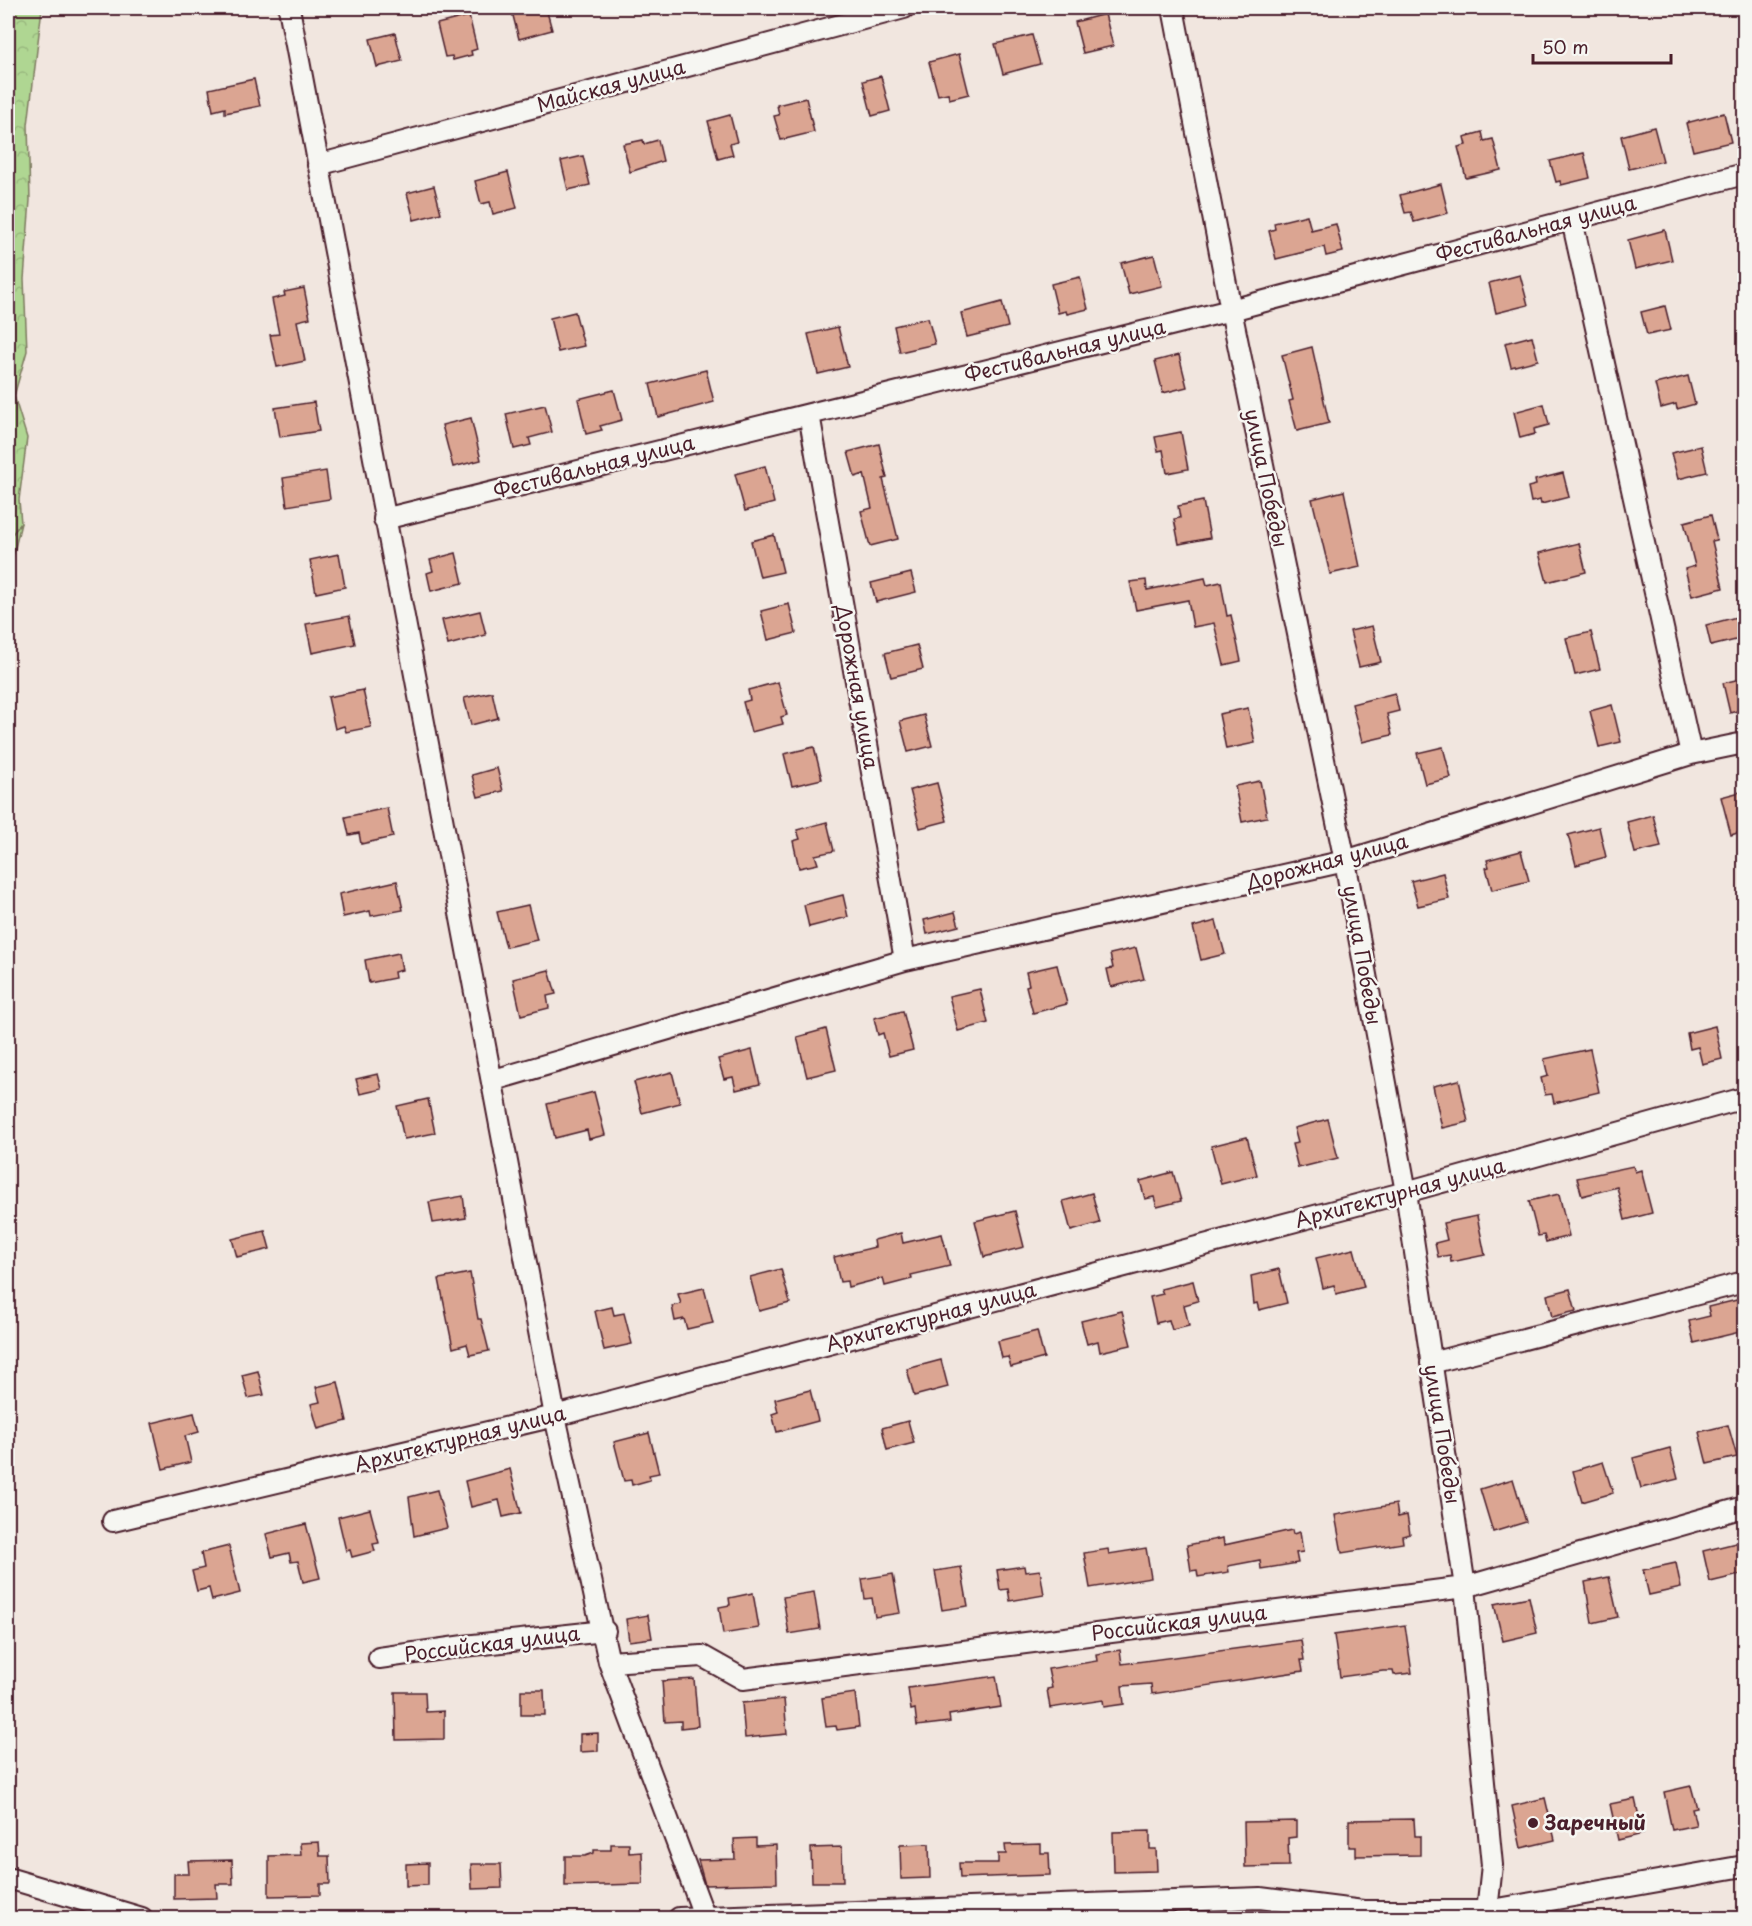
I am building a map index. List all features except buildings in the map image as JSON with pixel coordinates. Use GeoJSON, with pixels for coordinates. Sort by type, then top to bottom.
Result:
{"type":"FeatureCollection","features":[{"type":"Feature","properties":{"kind":"street"},"geometry":{"type":"LineString","coordinates":[[289,8],[384,519],[494,1080],[555,1416],[609,1662],[705,1918]]}},
{"type":"Feature","properties":{"kind":"street","name":"Майская улица"},"geometry":{"type":"LineString","coordinates":[[318,165],[904,8]]}},
{"type":"Feature","properties":{"kind":"street","name":"улица Победы"},"geometry":{"type":"LineString","coordinates":[[1173,8],[1231,310],[1345,861],[1406,1192],[1465,1587],[1492,1865],[1480,1915]]}},
{"type":"Feature","properties":{"kind":"street","name":"Фестивальная улица"},"geometry":{"type":"LineString","coordinates":[[384,519],[1231,310],[1744,174]]}},
{"type":"Feature","properties":{"kind":"street"},"geometry":{"type":"LineString","coordinates":[[1572,220],[1691,754]]}},
{"type":"Feature","properties":{"kind":"street","name":"Дорожная улица"},"geometry":{"type":"LineString","coordinates":[[809,414],[905,960]]}},
{"type":"Feature","properties":{"kind":"street","name":"Дорожная улица"},"geometry":{"type":"LineString","coordinates":[[494,1080],[905,960],[1345,861],[1691,754],[1744,743]]}},
{"type":"Feature","properties":{"kind":"street","name":"Архитектурная улица"},"geometry":{"type":"LineString","coordinates":[[113,1521],[555,1416],[1406,1192],[1744,1098]]}},
{"type":"Feature","properties":{"kind":"street"},"geometry":{"type":"LineString","coordinates":[[1431,1363],[1744,1282]]}},
{"type":"Feature","properties":{"kind":"street","name":"Российская улица"},"geometry":{"type":"LineString","coordinates":[[609,1662],[702,1656],[744,1679],[1465,1587],[1744,1507]]}},
{"type":"Feature","properties":{"kind":"street","name":"Российская улица"},"geometry":{"type":"LineString","coordinates":[[379,1658],[604,1631]]}},
{"type":"Feature","properties":{"kind":"street"},"geometry":{"type":"LineString","coordinates":[[679,1918],[1260,1898],[1363,1911],[1480,1915],[1744,1866]]}},
{"type":"Feature","properties":{"kind":"street"},"geometry":{"type":"LineString","coordinates":[[8,1878],[141,1918]]}},
{"type":"Feature","properties":{"kind":"green space"},"geometry":{"type":"Polygon","coordinates":[[[8,8],[42,8],[28,125],[30,200],[24,279],[27,351],[14,396],[27,438],[19,500],[21,523],[8,539],[8,8]]]}},
{"type":"Feature","properties":{"kind":"green space"},"geometry":{"type":"Polygon","coordinates":[[[21,523],[8,577],[8,539],[21,523]]]}},
{"type":"Feature","properties":{"kind":"place","name":"Заречный"},"geometry":{"type":"Point","coordinates":[1533,1823]}}]}
